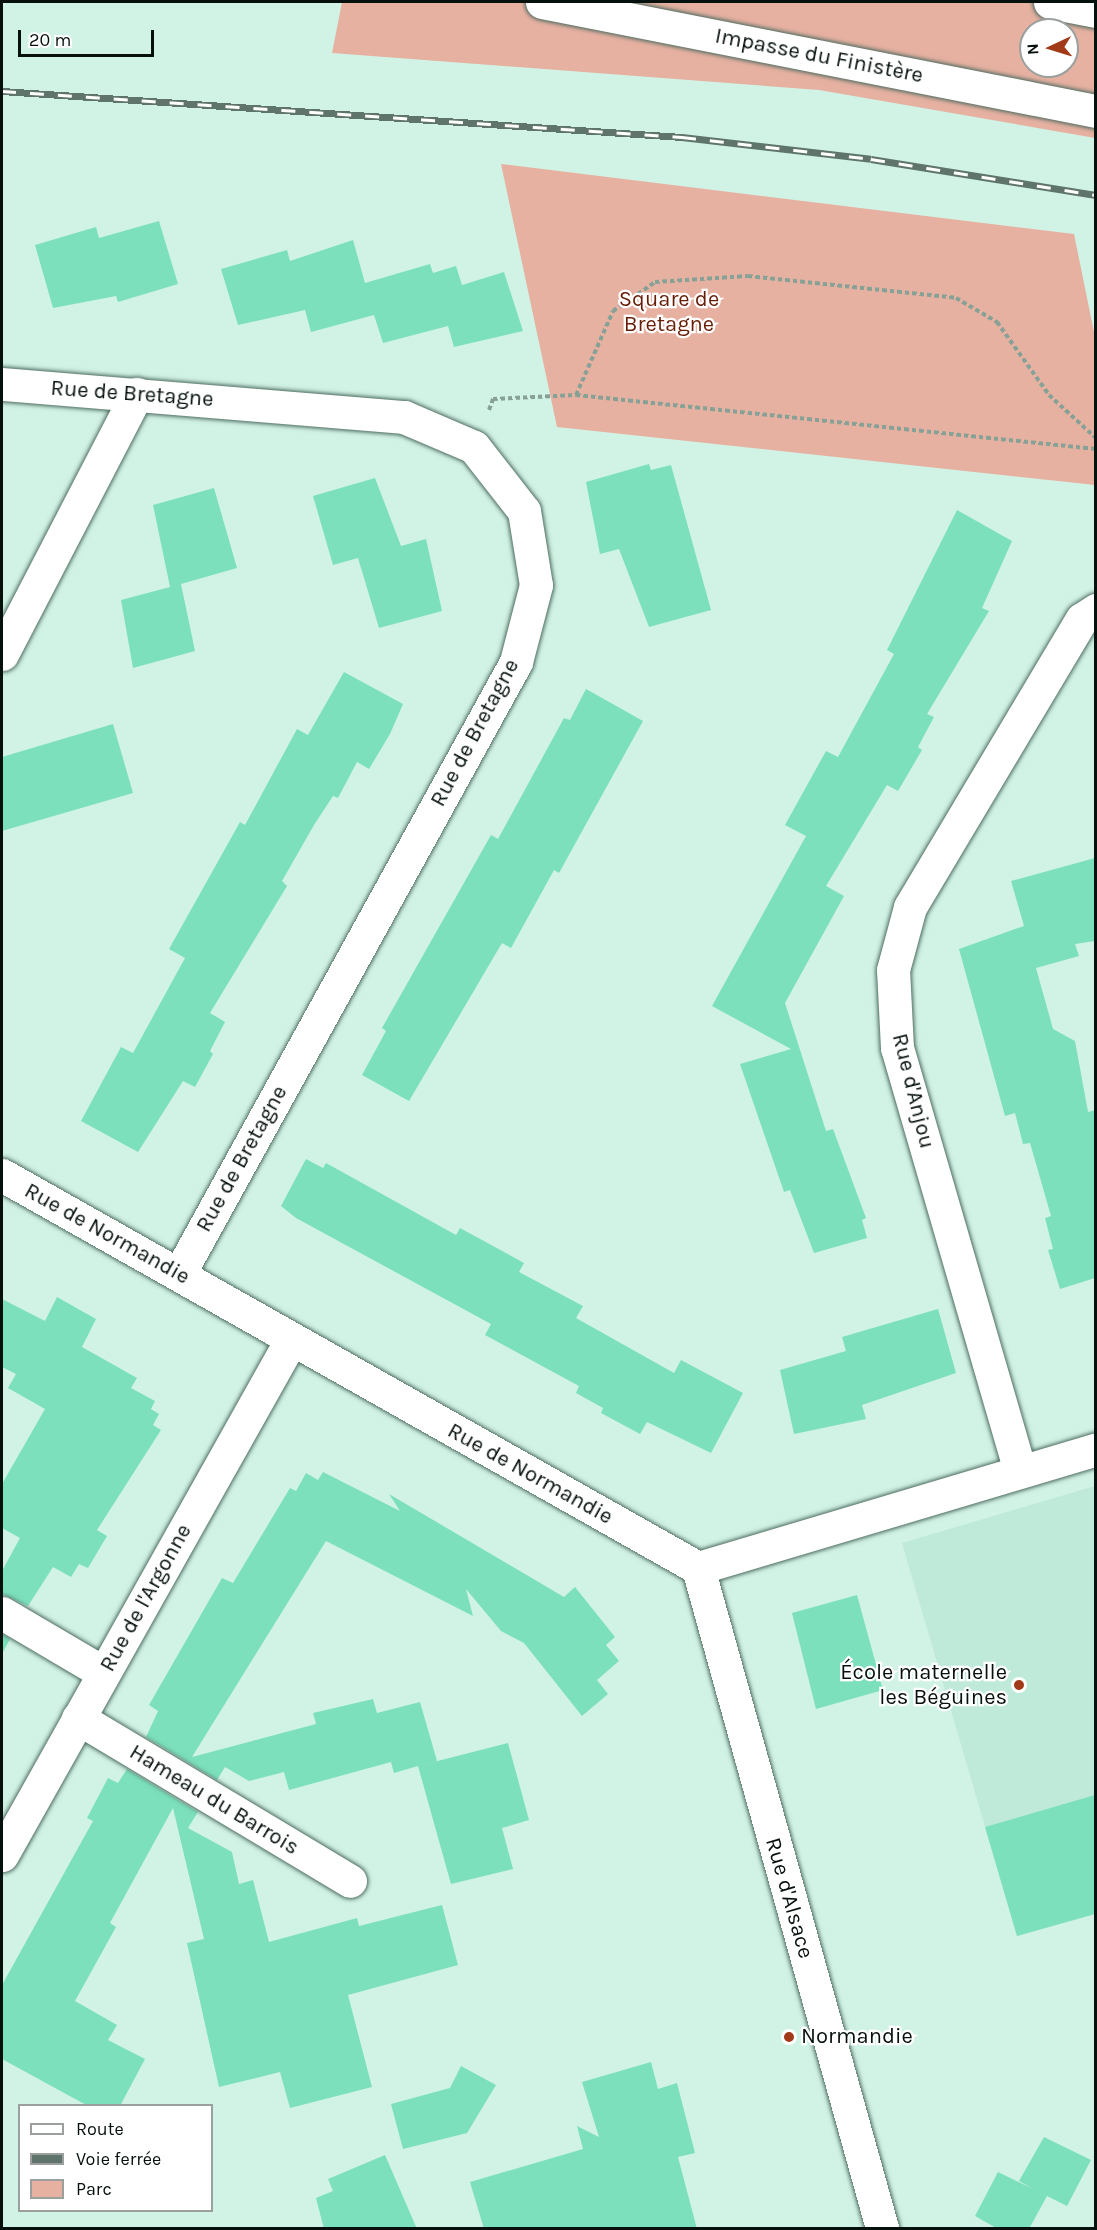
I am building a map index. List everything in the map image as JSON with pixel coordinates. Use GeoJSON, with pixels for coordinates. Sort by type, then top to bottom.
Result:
{"type":"FeatureCollection","features":[{"type":"Feature","properties":{"kind":"street","name":"Impasse du Finistère"},"geometry":{"type":"LineString","coordinates":[[542,2],[1095,111]]}},
{"type":"Feature","properties":{"kind":"street"},"geometry":{"type":"LineString","coordinates":[[1050,2],[1095,10]]}},
{"type":"Feature","properties":{"kind":"street","name":"Rue de Bretagne"},"geometry":{"type":"LineString","coordinates":[[2,384],[404,417],[474,447],[524,511],[536,585],[516,662],[179,1274]]}},
{"type":"Feature","properties":{"kind":"street"},"geometry":{"type":"LineString","coordinates":[[2,654],[137,394]]}},
{"type":"Feature","properties":{"kind":"street","name":"Rue d'Anjou"},"geometry":{"type":"LineString","coordinates":[[1020,1471],[897,1048],[893,970],[910,907],[1082,620],[1095,610]]}},
{"type":"Feature","properties":{"kind":"street","name":"Rue de Normandie"},"geometry":{"type":"LineString","coordinates":[[2,1175],[698,1568]]}},
{"type":"Feature","properties":{"kind":"street","name":"Rue de l'Argonne"},"geometry":{"type":"LineString","coordinates":[[2,1855],[291,1340]]}},
{"type":"Feature","properties":{"kind":"street"},"geometry":{"type":"LineString","coordinates":[[698,1568],[1095,1449]]}},
{"type":"Feature","properties":{"kind":"street","name":"Rue d'Alsace"},"geometry":{"type":"LineString","coordinates":[[698,1568],[882,2229]]}},
{"type":"Feature","properties":{"kind":"street"},"geometry":{"type":"LineString","coordinates":[[2,1612],[104,1673]]}},
{"type":"Feature","properties":{"kind":"street","name":"Hameau du Barrois"},"geometry":{"type":"LineString","coordinates":[[78,1718],[350,1881]]}},
{"type":"Feature","properties":{"kind":"path"},"geometry":{"type":"LineString","coordinates":[[576,395],[613,311],[655,282],[748,276],[956,298],[997,322],[1049,395],[1095,438]]}},
{"type":"Feature","properties":{"kind":"path"},"geometry":{"type":"LineString","coordinates":[[474,447],[493,399],[576,395],[1095,449]]}},
{"type":"Feature","properties":{"kind":"shaded area","name":"École maternelle les Béguines"},"geometry":{"type":"Polygon","coordinates":[[[1095,1486],[1095,1914],[1017,1936],[902,1543],[1095,1486]]]}},
{"type":"Feature","properties":{"kind":"green space"},"geometry":{"type":"Polygon","coordinates":[[[342,2],[1095,2],[1095,138],[819,90],[332,53],[342,2]]]}},
{"type":"Feature","properties":{"kind":"green space","name":"Square de Bretagne"},"geometry":{"type":"Polygon","coordinates":[[[501,164],[1074,234],[1095,337],[1095,485],[557,427],[501,164]]]}},
{"type":"Feature","properties":{"kind":"building"},"geometry":{"type":"Polygon","coordinates":[[[159,221],[178,284],[118,302],[116,296],[53,308],[35,245],[96,227],[99,238],[159,221]]]}},
{"type":"Feature","properties":{"kind":"building"},"geometry":{"type":"Polygon","coordinates":[[[353,240],[365,283],[430,264],[433,273],[456,266],[462,285],[504,272],[523,331],[454,347],[448,326],[383,343],[374,315],[311,332],[305,310],[238,325],[221,269],[287,250],[290,261],[353,240]]]}},
{"type":"Feature","properties":{"kind":"building"},"geometry":{"type":"Polygon","coordinates":[[[649,464],[651,470],[671,465],[711,610],[649,627],[619,549],[600,554],[586,482],[649,464]]]}},
{"type":"Feature","properties":{"kind":"building"},"geometry":{"type":"Polygon","coordinates":[[[375,478],[401,546],[426,539],[442,611],[379,628],[358,558],[333,565],[313,496],[375,478]]]}},
{"type":"Feature","properties":{"kind":"building"},"geometry":{"type":"Polygon","coordinates":[[[214,488],[237,568],[181,584],[195,651],[133,668],[121,600],[170,587],[153,505],[214,488]]]}},
{"type":"Feature","properties":{"kind":"building"},"geometry":{"type":"Polygon","coordinates":[[[957,510],[1012,541],[982,608],[989,611],[927,714],[934,717],[918,747],[922,750],[898,791],[887,785],[826,886],[844,896],[785,1003],[826,1131],[833,1129],[866,1218],[862,1220],[867,1238],[814,1253],[790,1190],[784,1192],[740,1064],[791,1049],[712,1006],[806,836],[785,825],[826,751],[838,757],[894,654],[887,650],[957,510]]]}},
{"type":"Feature","properties":{"kind":"building"},"geometry":{"type":"Polygon","coordinates":[[[344,672],[403,704],[390,734],[369,769],[357,762],[338,798],[333,796],[314,825],[282,881],[287,886],[210,1013],[225,1022],[210,1051],[213,1054],[195,1087],[183,1081],[138,1152],[81,1121],[121,1047],[133,1053],[185,958],[169,949],[240,822],[245,825],[297,729],[308,735],[344,672]]]}},
{"type":"Feature","properties":{"kind":"building"},"geometry":{"type":"Polygon","coordinates":[[[586,689],[643,721],[559,873],[554,870],[511,948],[502,943],[409,1101],[362,1075],[386,1031],[382,1028],[491,835],[498,839],[564,718],[570,720],[586,689]]]}},
{"type":"Feature","properties":{"kind":"building"},"geometry":{"type":"Polygon","coordinates":[[[113,724],[133,793],[2,831],[2,757],[113,724]]]}},
{"type":"Feature","properties":{"kind":"building"},"geometry":{"type":"Polygon","coordinates":[[[1095,858],[1095,941],[1075,944],[1079,956],[1036,968],[1053,1029],[1075,1041],[1088,1112],[1095,1110],[1095,1278],[1060,1289],[1048,1250],[1053,1249],[1045,1218],[1051,1216],[1030,1143],[1023,1144],[1015,1113],[1005,1116],[959,949],[1024,926],[1011,881],[1095,858]]]}},
{"type":"Feature","properties":{"kind":"building"},"geometry":{"type":"Polygon","coordinates":[[[306,1159],[323,1168],[326,1163],[456,1235],[460,1228],[524,1263],[519,1272],[583,1306],[576,1318],[674,1373],[681,1360],[743,1393],[711,1453],[647,1422],[640,1434],[601,1413],[603,1408],[576,1393],[579,1386],[485,1335],[491,1324],[296,1218],[281,1206],[306,1159]]]}},
{"type":"Feature","properties":{"kind":"building"},"geometry":{"type":"Polygon","coordinates":[[[57,1297],[96,1319],[82,1347],[137,1378],[131,1388],[155,1401],[151,1409],[159,1414],[153,1425],[161,1430],[97,1530],[107,1536],[88,1568],[79,1564],[71,1577],[53,1567],[28,1606],[2,1594],[2,1571],[20,1538],[2,1528],[2,1484],[45,1409],[8,1388],[16,1374],[2,1367],[2,1299],[45,1321],[57,1297]]]}},
{"type":"Feature","properties":{"kind":"building"},"geometry":{"type":"Polygon","coordinates":[[[938,1309],[956,1373],[862,1405],[866,1419],[794,1434],[780,1370],[846,1351],[842,1337],[938,1309]]]}},
{"type":"Feature","properties":{"kind":"building"},"geometry":{"type":"Polygon","coordinates":[[[323,1472],[400,1511],[389,1494],[564,1597],[575,1587],[615,1637],[606,1645],[619,1661],[597,1680],[608,1694],[582,1716],[524,1643],[501,1631],[466,1589],[473,1616],[326,1541],[192,1757],[316,1724],[313,1713],[373,1699],[377,1713],[420,1702],[437,1761],[394,1773],[391,1762],[289,1790],[284,1772],[249,1781],[225,1767],[217,1780],[146,1737],[158,1711],[149,1705],[222,1578],[233,1583],[290,1488],[296,1491],[306,1473],[318,1480],[323,1472]]]}},
{"type":"Feature","properties":{"kind":"building"},"geometry":{"type":"Polygon","coordinates":[[[857,1595],[883,1690],[816,1709],[792,1613],[857,1595]]]}},
{"type":"Feature","properties":{"kind":"building"},"geometry":{"type":"Polygon","coordinates":[[[2,1634],[10,1639],[2,1654],[2,1634]]]}},
{"type":"Feature","properties":{"kind":"building"},"geometry":{"type":"Polygon","coordinates":[[[508,1743],[529,1820],[502,1828],[513,1869],[451,1884],[418,1766],[508,1743]]]}},
{"type":"Feature","properties":{"kind":"building"},"geometry":{"type":"Polygon","coordinates":[[[127,1769],[198,1812],[188,1828],[232,1852],[239,1884],[253,1880],[269,1942],[357,1918],[359,1926],[442,1905],[458,1965],[348,1995],[372,2087],[290,2108],[280,2072],[219,2087],[187,1943],[204,1939],[173,1808],[110,1923],[116,1927],[75,2001],[117,2025],[108,2040],[145,2059],[121,2104],[84,2104],[2,2059],[2,1985],[93,1821],[87,1818],[108,1778],[118,1783],[127,1769]]]}},
{"type":"Feature","properties":{"kind":"building"},"geometry":{"type":"Polygon","coordinates":[[[1095,1795],[1095,1914],[1017,1936],[985,1827],[1095,1795]]]}},
{"type":"Feature","properties":{"kind":"building"},"geometry":{"type":"Polygon","coordinates":[[[651,2062],[658,2089],[677,2083],[695,2153],[678,2157],[697,2229],[484,2229],[470,2182],[583,2149],[577,2126],[599,2137],[582,2082],[651,2062]]]}},
{"type":"Feature","properties":{"kind":"building"},"geometry":{"type":"Polygon","coordinates":[[[461,2066],[496,2085],[467,2133],[403,2149],[391,2104],[450,2088],[461,2066]]]}},
{"type":"Feature","properties":{"kind":"building"},"geometry":{"type":"Polygon","coordinates":[[[1044,2137],[1091,2160],[1067,2206],[1047,2196],[1029,2229],[998,2229],[975,2216],[998,2172],[1033,2189],[1019,2181],[1044,2137]]]}},
{"type":"Feature","properties":{"kind":"building"},"geometry":{"type":"Polygon","coordinates":[[[385,2155],[417,2229],[324,2229],[316,2198],[333,2191],[328,2179],[385,2155]]]}},
{"type":"Feature","properties":{"kind":"railway"},"geometry":{"type":"LineString","coordinates":[[2,91],[682,137],[871,159],[1096,195]]}},
{"type":"Feature","properties":{"kind":"place","name":"École maternelle les Béguines"},"geometry":{"type":"Point","coordinates":[1019,1685]}},
{"type":"Feature","properties":{"kind":"place","name":"Normandie"},"geometry":{"type":"Point","coordinates":[789,2037]}}]}
